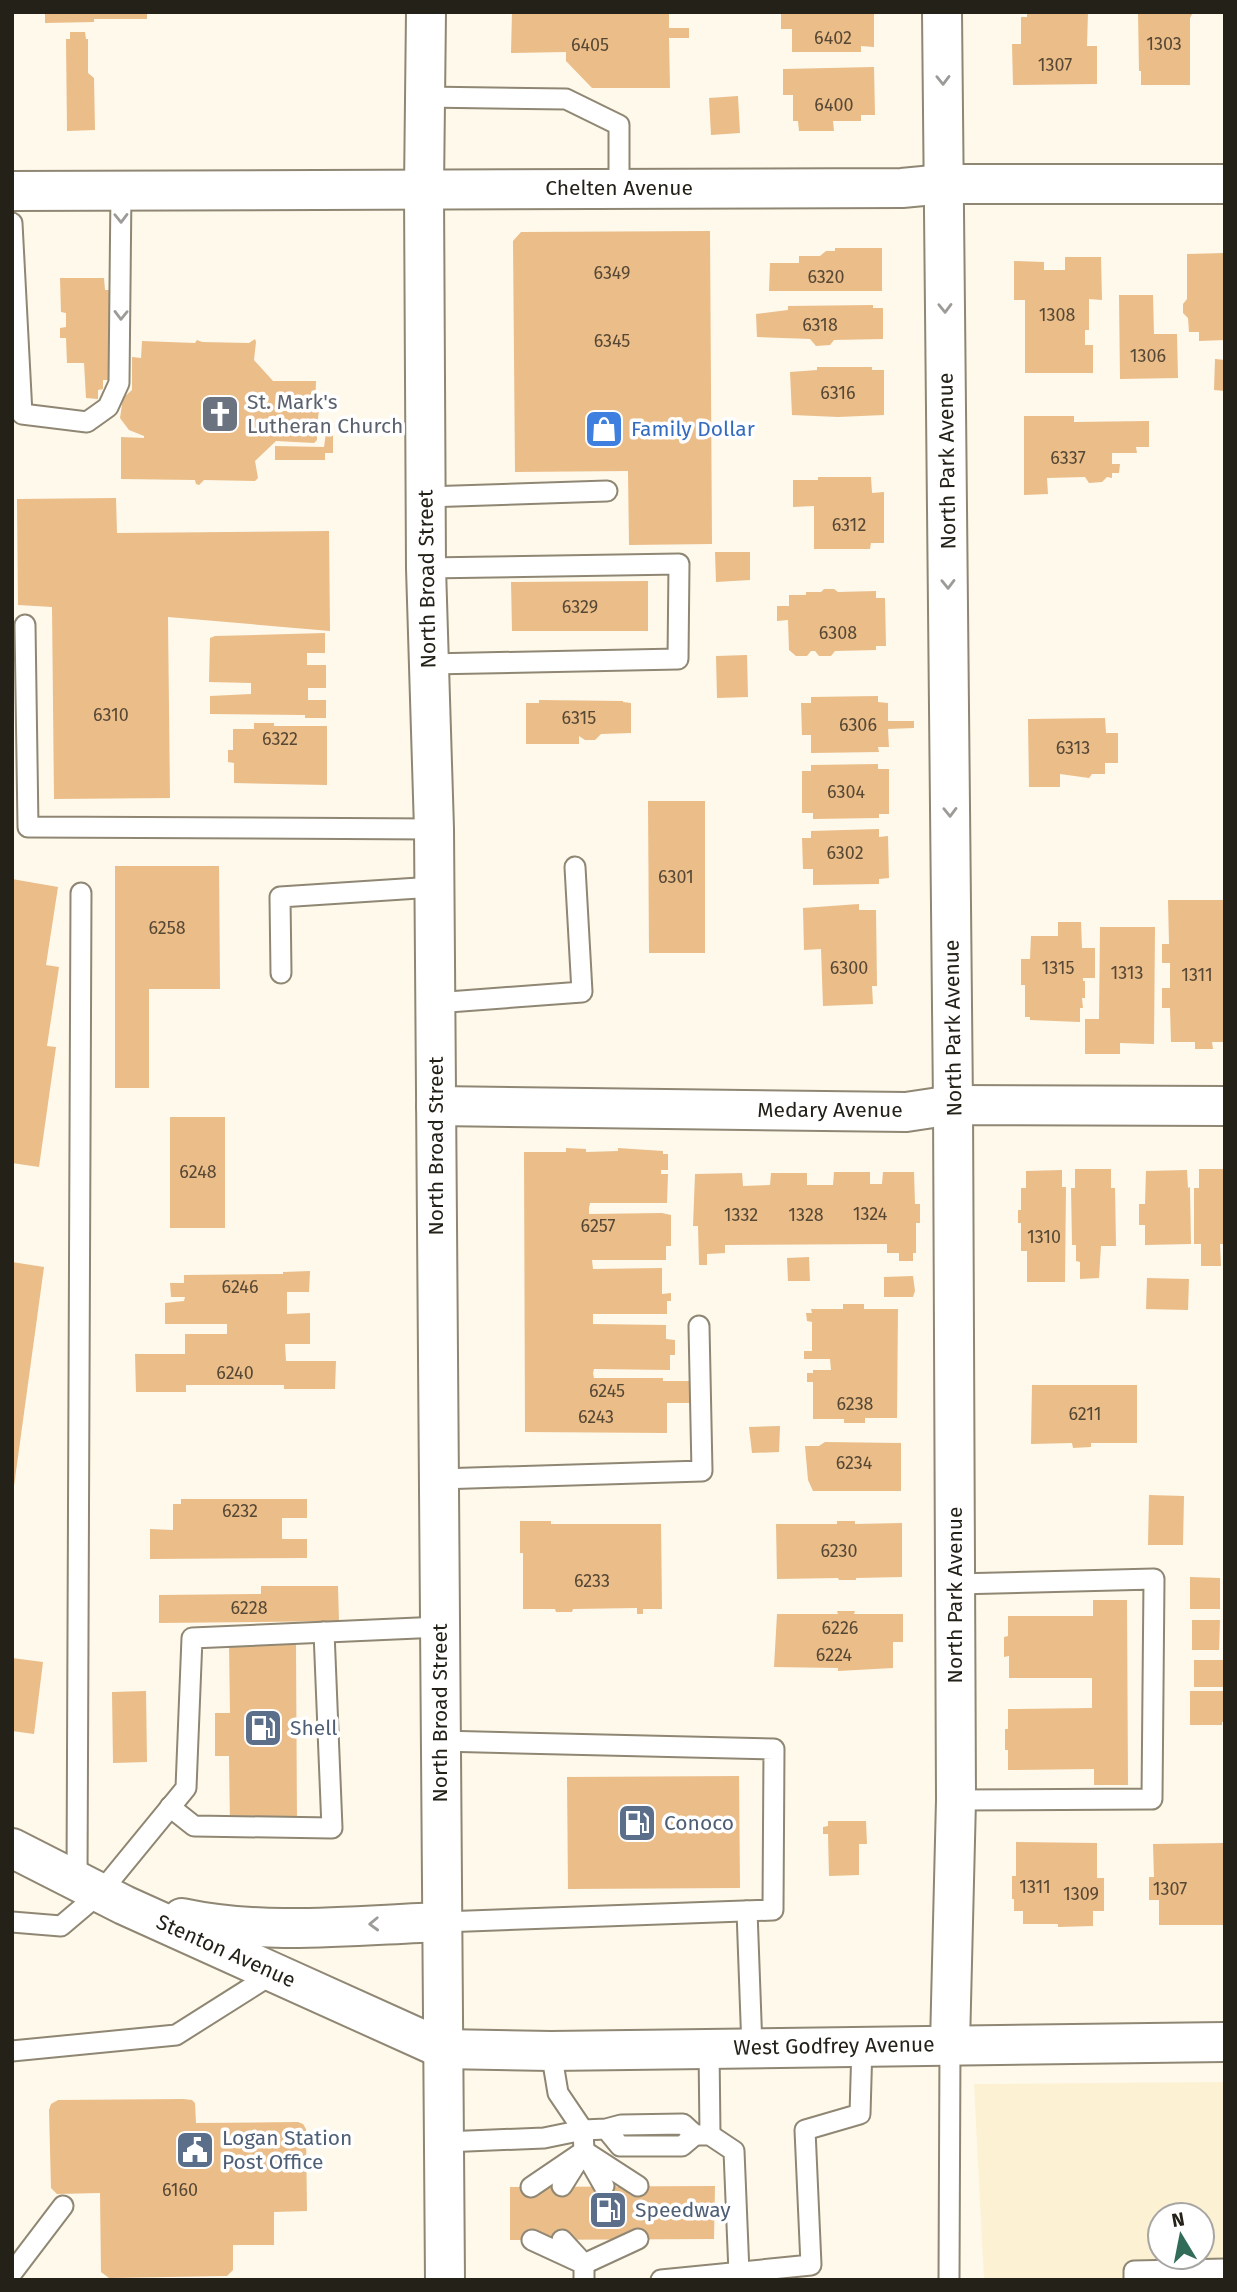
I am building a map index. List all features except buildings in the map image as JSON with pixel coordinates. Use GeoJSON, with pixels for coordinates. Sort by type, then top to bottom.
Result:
{"type":"FeatureCollection","features":[{"type":"Feature","properties":{"kind":"street","name":"North Broad Street"},"geometry":{"type":"LineString","coordinates":[[426,12],[425,497],[434,829],[445,2280]]}},
{"type":"Feature","properties":{"kind":"street","name":"North Park Avenue"},"geometry":{"type":"LineString","coordinates":[[942,12],[953,1105],[956,1800],[950,2044]]}},
{"type":"Feature","properties":{"kind":"street","name":"Chelten Avenue"},"geometry":{"type":"LineString","coordinates":[[12,191],[902,188],[944,184],[1225,184]]}},
{"type":"Feature","properties":{"kind":"street","name":"Medary Avenue"},"geometry":{"type":"LineString","coordinates":[[436,1106],[906,1112],[953,1105],[1225,1105]]}},
{"type":"Feature","properties":{"kind":"street","name":"Stenton Avenue"},"geometry":{"type":"LineString","coordinates":[[12,1848],[101,1893],[443,2049]]}},
{"type":"Feature","properties":{"kind":"street"},"geometry":{"type":"LineString","coordinates":[[101,1893],[202,1922],[310,1927],[442,1922]]}},
{"type":"Feature","properties":{"kind":"street","name":"West Godfrey Avenue"},"geometry":{"type":"LineString","coordinates":[[443,2049],[551,2051],[1225,2042]]}},
{"type":"Feature","properties":{"kind":"lane"},"geometry":{"type":"LineString","coordinates":[[424,97],[566,99],[619,125],[619,188]]}},
{"type":"Feature","properties":{"kind":"lane"},"geometry":{"type":"LineString","coordinates":[[12,223],[22,414],[87,422],[108,407],[119,383],[121,190]]}},
{"type":"Feature","properties":{"kind":"lane"},"geometry":{"type":"LineString","coordinates":[[425,497],[607,491]]}},
{"type":"Feature","properties":{"kind":"lane"},"geometry":{"type":"LineString","coordinates":[[426,568],[679,564],[678,659],[429,664]]}},
{"type":"Feature","properties":{"kind":"lane"},"geometry":{"type":"LineString","coordinates":[[25,625],[28,827],[434,829]]}},
{"type":"Feature","properties":{"kind":"lane"},"geometry":{"type":"LineString","coordinates":[[435,1003],[582,992],[575,867]]}},
{"type":"Feature","properties":{"kind":"lane"},"geometry":{"type":"LineString","coordinates":[[281,973],[280,897],[434,887]]}},
{"type":"Feature","properties":{"kind":"lane"},"geometry":{"type":"LineString","coordinates":[[81,894],[101,1893]]}},
{"type":"Feature","properties":{"kind":"lane"},"geometry":{"type":"LineString","coordinates":[[439,1479],[702,1471],[699,1326]]}},
{"type":"Feature","properties":{"kind":"lane"},"geometry":{"type":"LineString","coordinates":[[955,1584],[1154,1579],[1152,1799],[956,1800]]}},
{"type":"Feature","properties":{"kind":"lane"},"geometry":{"type":"LineString","coordinates":[[12,1922],[61,1926],[101,1893],[186,1787],[192,1638],[440,1627]]}},
{"type":"Feature","properties":{"kind":"lane"},"geometry":{"type":"LineString","coordinates":[[170,1807],[194,1826],[332,1828],[324,1632]]}},
{"type":"Feature","properties":{"kind":"lane"},"geometry":{"type":"LineString","coordinates":[[440,1741],[774,1749],[774,1910],[442,1922]]}},
{"type":"Feature","properties":{"kind":"lane"},"geometry":{"type":"LineString","coordinates":[[747,1911],[752,2048]]}},
{"type":"Feature","properties":{"kind":"lane"},"geometry":{"type":"LineString","coordinates":[[12,2051],[176,2035],[274,1973]]}},
{"type":"Feature","properties":{"kind":"lane"},"geometry":{"type":"LineString","coordinates":[[949,2280],[950,2044]]}},
{"type":"Feature","properties":{"kind":"lane"},"geometry":{"type":"LineString","coordinates":[[661,2280],[811,2265],[805,2130],[860,2114],[862,2045]]}},
{"type":"Feature","properties":{"kind":"lane"},"geometry":{"type":"LineString","coordinates":[[703,2135],[709,2048]]}},
{"type":"Feature","properties":{"kind":"lane"},"geometry":{"type":"LineString","coordinates":[[551,2051],[558,2093],[583,2130],[584,2151],[604,2186]]}},
{"type":"Feature","properties":{"kind":"lane"},"geometry":{"type":"LineString","coordinates":[[444,2142],[544,2138],[583,2130],[606,2129],[620,2146],[682,2146],[703,2135]]}},
{"type":"Feature","properties":{"kind":"lane"},"geometry":{"type":"LineString","coordinates":[[703,2135],[734,2151],[739,2273]]}},
{"type":"Feature","properties":{"kind":"lane"},"geometry":{"type":"LineString","coordinates":[[584,2151],[638,2186]]}},
{"type":"Feature","properties":{"kind":"lane"},"geometry":{"type":"LineString","coordinates":[[562,2186],[584,2151]]}},
{"type":"Feature","properties":{"kind":"lane"},"geometry":{"type":"LineString","coordinates":[[531,2187],[584,2151]]}},
{"type":"Feature","properties":{"kind":"lane"},"geometry":{"type":"LineString","coordinates":[[12,2273],[63,2206]]}},
{"type":"Feature","properties":{"kind":"lane"},"geometry":{"type":"LineString","coordinates":[[584,2272],[604,2239]]}},
{"type":"Feature","properties":{"kind":"lane"},"geometry":{"type":"LineString","coordinates":[[584,2272],[638,2239]]}},
{"type":"Feature","properties":{"kind":"lane"},"geometry":{"type":"LineString","coordinates":[[532,2240],[584,2272]]}},
{"type":"Feature","properties":{"kind":"lane"},"geometry":{"type":"LineString","coordinates":[[562,2240],[584,2272]]}},
{"type":"Feature","properties":{"kind":"lane"},"geometry":{"type":"LineString","coordinates":[[1134,2280],[1134,2271],[1222,2272]]}},
{"type":"Feature","properties":{"kind":"shaded area"},"geometry":{"type":"Polygon","coordinates":[[[1225,2082],[1225,2280],[984,2280],[974,2084],[1225,2082]]]}},
{"type":"Feature","properties":{"kind":"place","name":"St. Mark's Lutheran Church"},"geometry":{"type":"Point","coordinates":[220,414]}},
{"type":"Feature","properties":{"kind":"place","name":"Family Dollar"},"geometry":{"type":"Point","coordinates":[604,429]}},
{"type":"Feature","properties":{"kind":"place","name":"Shell"},"geometry":{"type":"Point","coordinates":[263,1728]}},
{"type":"Feature","properties":{"kind":"place","name":"Conoco"},"geometry":{"type":"Point","coordinates":[637,1823]}},
{"type":"Feature","properties":{"kind":"place","name":"Logan Station Post Office"},"geometry":{"type":"Point","coordinates":[195,2150]}},
{"type":"Feature","properties":{"kind":"place","name":"Speedway"},"geometry":{"type":"Point","coordinates":[608,2210]}}]}
